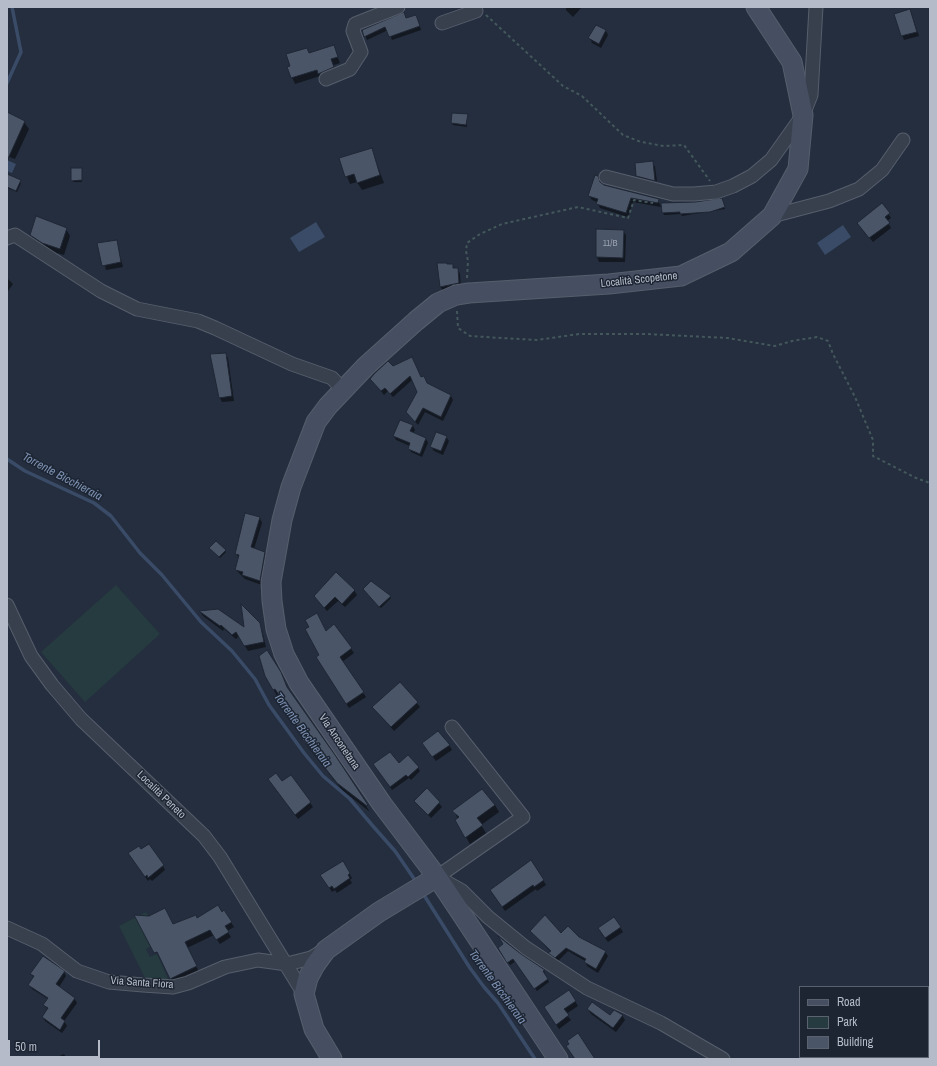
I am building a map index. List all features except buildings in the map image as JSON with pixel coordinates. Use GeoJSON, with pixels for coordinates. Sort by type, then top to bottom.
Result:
{"type":"FeatureCollection","features":[{"type":"Feature","properties":{"kind":"main road","name":"Località Scopetone"},"geometry":{"type":"LineString","coordinates":[[342,390],[416,321],[438,303],[459,295],[609,284],[681,276],[732,252],[772,216],[798,169],[803,115],[792,62],[756,7]]}},
{"type":"Feature","properties":{"kind":"main road","name":"Via Anconetana"},"geometry":{"type":"LineString","coordinates":[[342,390],[316,422],[291,487],[271,582],[276,630],[284,654],[299,683],[382,804],[425,884],[558,1059]]}},
{"type":"Feature","properties":{"kind":"main road"},"geometry":{"type":"LineString","coordinates":[[332,1059],[314,1029],[304,994],[308,978],[326,950],[379,912],[425,884]]}},
{"type":"Feature","properties":{"kind":"street"},"geometry":{"type":"LineString","coordinates":[[326,79],[350,69],[361,52],[353,31],[355,24],[398,7]]}},
{"type":"Feature","properties":{"kind":"street"},"geometry":{"type":"LineString","coordinates":[[606,177],[673,194],[694,194],[716,192],[733,186],[752,176],[771,160],[803,115],[811,95],[816,7]]}},
{"type":"Feature","properties":{"kind":"street"},"geometry":{"type":"LineString","coordinates":[[442,23],[474,9]]}},
{"type":"Feature","properties":{"kind":"street"},"geometry":{"type":"LineString","coordinates":[[772,216],[829,201],[859,189],[882,170],[903,140]]}},
{"type":"Feature","properties":{"kind":"street"},"geometry":{"type":"LineString","coordinates":[[7,238],[15,235],[101,291],[137,310],[198,322],[215,328],[292,364],[332,378],[342,390]]}},
{"type":"Feature","properties":{"kind":"street","name":"Località Peneto"},"geometry":{"type":"LineString","coordinates":[[7,605],[31,656],[52,686],[81,719],[204,836],[236,880],[304,994]]}},
{"type":"Feature","properties":{"kind":"street"},"geometry":{"type":"LineString","coordinates":[[425,884],[523,817],[452,727]]}},
{"type":"Feature","properties":{"kind":"street"},"geometry":{"type":"LineString","coordinates":[[425,884],[462,891],[488,917],[526,948],[587,988],[661,1023],[723,1059]]}},
{"type":"Feature","properties":{"kind":"street","name":"Via Santa Fiora"},"geometry":{"type":"LineString","coordinates":[[7,928],[42,944],[77,971],[109,982],[173,987],[188,983],[225,967],[258,960],[287,964]]}},
{"type":"Feature","properties":{"kind":"street"},"geometry":{"type":"LineString","coordinates":[[287,964],[311,958],[326,950]]}},
{"type":"Feature","properties":{"kind":"path"},"geometry":{"type":"LineString","coordinates":[[474,9],[488,16],[564,86],[582,96],[623,135],[641,142],[664,146],[684,145],[708,176],[716,192]]}},
{"type":"Feature","properties":{"kind":"path"},"geometry":{"type":"LineString","coordinates":[[673,194],[659,203],[634,200],[628,218],[578,207],[502,224],[480,234],[468,243],[466,251],[468,261],[467,275],[459,295],[458,328],[470,336],[537,340],[579,334],[646,334],[728,338],[775,346],[792,341],[817,337],[828,341],[855,397],[873,440],[873,456],[916,478],[930,483]]}},
{"type":"Feature","properties":{"kind":"green space"},"geometry":{"type":"Polygon","coordinates":[[[116,585],[160,634],[85,702],[41,652],[116,585]]]}},
{"type":"Feature","properties":{"kind":"green space"},"geometry":{"type":"Polygon","coordinates":[[[146,912],[161,941],[146,949],[150,957],[157,954],[169,981],[147,982],[119,926],[146,912]]]}},
{"type":"Feature","properties":{"kind":"water"},"geometry":{"type":"Polygon","coordinates":[[[7,160],[16,164],[12,173],[7,171],[7,160]]]}},
{"type":"Feature","properties":{"kind":"water"},"geometry":{"type":"Polygon","coordinates":[[[316,222],[325,237],[299,252],[290,238],[316,222]]]}},
{"type":"Feature","properties":{"kind":"water"},"geometry":{"type":"Polygon","coordinates":[[[843,225],[851,237],[825,255],[817,243],[843,225]]]}},
{"type":"Feature","properties":{"kind":"waterway"},"geometry":{"type":"LineString","coordinates":[[7,83],[21,52],[12,7]]}},
{"type":"Feature","properties":{"kind":"waterway","name":"Torrente Bicchieraia"},"geometry":{"type":"LineString","coordinates":[[7,459],[25,471],[94,503],[111,516],[140,553],[162,575],[201,622],[232,651],[255,679],[269,705],[304,753],[323,776],[350,799],[395,851],[417,883]]}},
{"type":"Feature","properties":{"kind":"waterway","name":"Torrente Bicchieraia"},"geometry":{"type":"LineString","coordinates":[[422,892],[470,968],[498,1003],[535,1059]]}}]}
